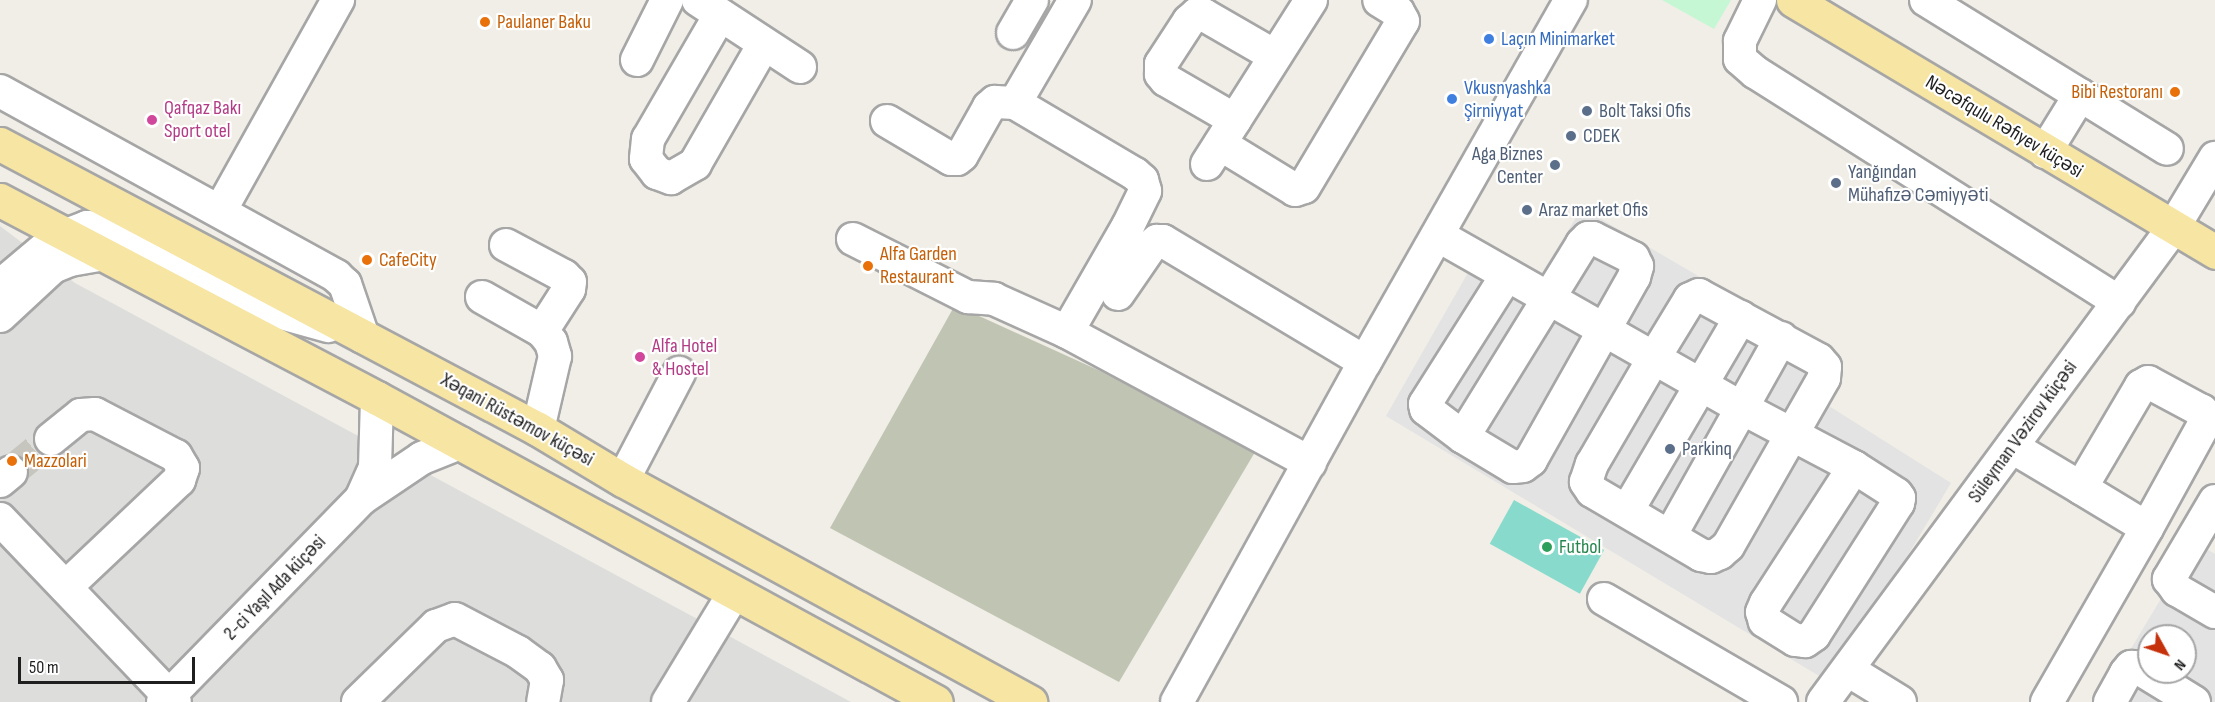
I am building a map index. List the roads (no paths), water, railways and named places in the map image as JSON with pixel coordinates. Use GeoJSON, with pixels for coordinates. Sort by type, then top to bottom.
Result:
{"type":"FeatureCollection","features":[{"type":"Feature","properties":{"kind":"main road","name":"Nəcəfqulu Rəfiyev küçəsi"},"geometry":{"type":"LineString","coordinates":[[1798,1],[2045,152],[2215,252]]}},
{"type":"Feature","properties":{"kind":"main road","name":"Xəqani Rüstəmov küçəsi"},"geometry":{"type":"LineString","coordinates":[[0,144],[538,429],[623,480],[1030,702]]}},
{"type":"Feature","properties":{"kind":"main road"},"geometry":{"type":"LineString","coordinates":[[0,200],[377,398],[936,702]]}},
{"type":"Feature","properties":{"kind":"street"},"geometry":{"type":"LineString","coordinates":[[219,211],[338,0]]}},
{"type":"Feature","properties":{"kind":"street"},"geometry":{"type":"LineString","coordinates":[[637,60],[668,0]]}},
{"type":"Feature","properties":{"kind":"street"},"geometry":{"type":"LineString","coordinates":[[1013,33],[1032,0]]}},
{"type":"Feature","properties":{"kind":"street"},"geometry":{"type":"LineString","coordinates":[[1015,103],[1076,0]]}},
{"type":"Feature","properties":{"kind":"street"},"geometry":{"type":"LineString","coordinates":[[1221,143],[1311,0]]}},
{"type":"Feature","properties":{"kind":"street"},"geometry":{"type":"LineString","coordinates":[[1275,56],[1204,15],[1197,14],[1189,21],[1161,64],[1161,74],[1221,143],[1295,190],[1304,187],[1403,21],[1398,12],[1379,0]]}},
{"type":"Feature","properties":{"kind":"street"},"geometry":{"type":"LineString","coordinates":[[1177,702],[1365,362],[1439,236],[1571,0]]}},
{"type":"Feature","properties":{"kind":"street"},"geometry":{"type":"LineString","coordinates":[[1760,0],[1740,41],[1740,59],[1755,72],[2119,302]]}},
{"type":"Feature","properties":{"kind":"street"},"geometry":{"type":"LineString","coordinates":[[1926,0],[2166,148]]}},
{"type":"Feature","properties":{"kind":"street"},"geometry":{"type":"LineString","coordinates":[[764,44],[695,164],[671,178],[657,173],[646,159],[648,139],[709,8],[800,67]]}},
{"type":"Feature","properties":{"kind":"street"},"geometry":{"type":"LineString","coordinates":[[0,91],[336,276],[345,285],[363,337]]}},
{"type":"Feature","properties":{"kind":"street"},"geometry":{"type":"LineString","coordinates":[[2045,152],[2080,95]]}},
{"type":"Feature","properties":{"kind":"street"},"geometry":{"type":"LineString","coordinates":[[887,121],[951,159],[957,159],[963,155],[989,107],[995,102],[1015,103],[1142,180],[1145,191],[1128,226],[1067,332]]}},
{"type":"Feature","properties":{"kind":"street","name":"Süleyman Vəzirov küçəsi"},"geometry":{"type":"LineString","coordinates":[[1823,702],[2173,228],[2215,158]]}},
{"type":"Feature","properties":{"kind":"street"},"geometry":{"type":"LineString","coordinates":[[0,286],[34,255],[66,234],[87,227],[119,232],[260,306],[363,337]]}},
{"type":"Feature","properties":{"kind":"street"},"geometry":{"type":"LineString","coordinates":[[1439,236],[1742,408],[1854,467],[1896,494],[1899,498],[1898,504],[1814,635],[1805,640],[1795,640],[1765,621],[1762,612],[1854,467]]}},
{"type":"Feature","properties":{"kind":"street"},"geometry":{"type":"LineString","coordinates":[[1463,436],[1582,244],[1588,238],[1593,238],[1633,258],[1637,266],[1634,277],[1531,460],[1523,466],[1513,467],[1463,436],[1426,410],[1425,404],[1507,275]]}},
{"type":"Feature","properties":{"kind":"street"},"geometry":{"type":"LineString","coordinates":[[853,239],[968,297],[994,298],[1067,332],[1310,463]]}},
{"type":"Feature","properties":{"kind":"street"},"geometry":{"type":"LineString","coordinates":[[1118,294],[1151,246],[1157,241],[1163,242],[1365,362]]}},
{"type":"Feature","properties":{"kind":"street"},"geometry":{"type":"LineString","coordinates":[[506,245],[564,276],[570,282],[542,331]]}},
{"type":"Feature","properties":{"kind":"street"},"geometry":{"type":"LineString","coordinates":[[0,316],[52,267],[104,254]]}},
{"type":"Feature","properties":{"kind":"street"},"geometry":{"type":"LineString","coordinates":[[1699,295],[1708,298],[1741,317],[1819,360],[1825,367],[1824,378],[1728,546],[1720,554],[1711,557],[1701,555],[1592,491],[1586,482],[1592,464],[1690,299],[1699,295]]}},
{"type":"Feature","properties":{"kind":"street"},"geometry":{"type":"LineString","coordinates":[[482,297],[542,331],[551,342],[555,356],[538,429]]}},
{"type":"Feature","properties":{"kind":"street"},"geometry":{"type":"LineString","coordinates":[[1627,511],[1741,317]]}},
{"type":"Feature","properties":{"kind":"street"},"geometry":{"type":"LineString","coordinates":[[1670,536],[1781,339]]}},
{"type":"Feature","properties":{"kind":"street"},"geometry":{"type":"LineString","coordinates":[[623,480],[679,373]]}},
{"type":"Feature","properties":{"kind":"street"},"geometry":{"type":"LineString","coordinates":[[2047,702],[2204,426],[2205,418],[2202,411],[2148,381],[2141,386],[2081,488]]}},
{"type":"Feature","properties":{"kind":"street","name":"2-ci Yaşıl Ada küçəsi"},"geometry":{"type":"LineString","coordinates":[[361,499],[375,467],[377,398]]}},
{"type":"Feature","properties":{"kind":"street"},"geometry":{"type":"LineString","coordinates":[[51,439],[81,415],[95,414],[176,456],[183,468],[179,480],[66,587]]}},
{"type":"Feature","properties":{"kind":"street","name":"2-ci Yaşıl Ada küçəsi"},"geometry":{"type":"LineString","coordinates":[[169,700],[361,499],[422,458],[460,443]]}},
{"type":"Feature","properties":{"kind":"street"},"geometry":{"type":"LineString","coordinates":[[2012,447],[2147,528]]}},
{"type":"Feature","properties":{"kind":"street"},"geometry":{"type":"LineString","coordinates":[[2215,501],[2169,579],[2177,590],[2215,612]]}},
{"type":"Feature","properties":{"kind":"street"},"geometry":{"type":"LineString","coordinates":[[0,519],[66,587],[169,700]]}},
{"type":"Feature","properties":{"kind":"street"},"geometry":{"type":"LineString","coordinates":[[668,702],[734,593]]}},
{"type":"Feature","properties":{"kind":"street"},"geometry":{"type":"LineString","coordinates":[[1604,598],[1781,702]]}},
{"type":"Feature","properties":{"kind":"street"},"geometry":{"type":"LineString","coordinates":[[358,702],[436,626],[455,619],[518,651],[540,668],[547,680],[543,702]]}},
{"type":"Feature","properties":{"kind":"street"},"geometry":{"type":"LineString","coordinates":[[2110,702],[2126,673],[2131,667],[2137,667],[2194,702]]}},
{"type":"Feature","properties":{"kind":"street"},"geometry":{"type":"LineString","coordinates":[[1848,670],[1900,702]]}},
{"type":"Feature","properties":{"kind":"tunnel"},"geometry":{"type":"LineString","coordinates":[[11,472],[51,439]]}},
{"type":"Feature","properties":{"kind":"place","name":"Paulaner Baku"},"geometry":{"type":"Point","coordinates":[485,22]}},
{"type":"Feature","properties":{"kind":"place","name":"Laçın Minimarket"},"geometry":{"type":"Point","coordinates":[1489,39]}},
{"type":"Feature","properties":{"kind":"place","name":"‌Bibi Restoranı"},"geometry":{"type":"Point","coordinates":[2175,92]}},
{"type":"Feature","properties":{"kind":"place","name":"Vkusnyashka Şirniyyat"},"geometry":{"type":"Point","coordinates":[1452,99]}},
{"type":"Feature","properties":{"kind":"place","name":"Bolt Taksi Ofis"},"geometry":{"type":"Point","coordinates":[1587,111]}},
{"type":"Feature","properties":{"kind":"place","name":"Qafqaz Bakı Sport otel"},"geometry":{"type":"Point","coordinates":[152,120]}},
{"type":"Feature","properties":{"kind":"place","name":"CDEK"},"geometry":{"type":"Point","coordinates":[1571,136]}},
{"type":"Feature","properties":{"kind":"place","name":"Aga Biznes Center"},"geometry":{"type":"Point","coordinates":[1555,165]}},
{"type":"Feature","properties":{"kind":"place","name":"Yanğından Mühafizə Cəmiyyəti"},"geometry":{"type":"Point","coordinates":[1836,183]}},
{"type":"Feature","properties":{"kind":"place","name":"Araz market Ofis"},"geometry":{"type":"Point","coordinates":[1527,210]}},
{"type":"Feature","properties":{"kind":"place","name":"CafeCity"},"geometry":{"type":"Point","coordinates":[367,260]}},
{"type":"Feature","properties":{"kind":"place","name":"Alfa Garden Restaurant"},"geometry":{"type":"Point","coordinates":[868,266]}},
{"type":"Feature","properties":{"kind":"place","name":"Alfa Hotel & Hostel"},"geometry":{"type":"Point","coordinates":[640,357]}},
{"type":"Feature","properties":{"kind":"place","name":"Parkinq"},"geometry":{"type":"Point","coordinates":[1670,449]}},
{"type":"Feature","properties":{"kind":"place","name":"Mazzolari"},"geometry":{"type":"Point","coordinates":[12,461]}},
{"type":"Feature","properties":{"kind":"place","name":"Futbol"},"geometry":{"type":"Point","coordinates":[1547,547]}}]}
